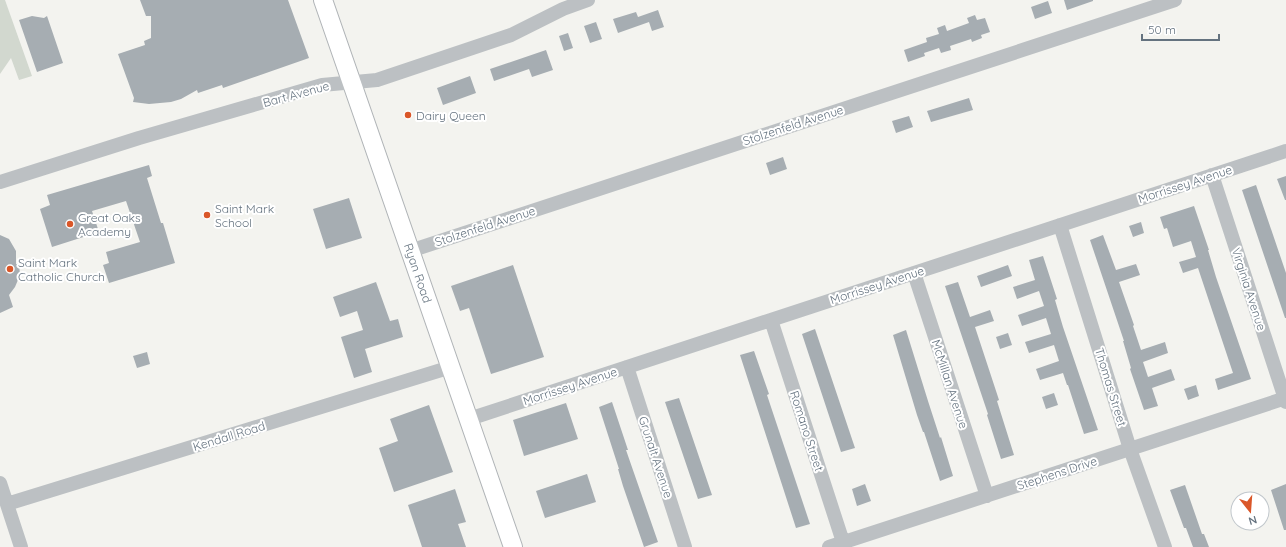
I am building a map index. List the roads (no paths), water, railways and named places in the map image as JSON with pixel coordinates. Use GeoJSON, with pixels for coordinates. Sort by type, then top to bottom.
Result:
{"type":"FeatureCollection","features":[{"type":"Feature","properties":{"kind":"main road","name":"Ryan Road"},"geometry":{"type":"LineString","coordinates":[[323,0],[513,547]]}},
{"type":"Feature","properties":{"kind":"street","name":"Bart Avenue"},"geometry":{"type":"LineString","coordinates":[[0,182],[139,138],[322,85],[377,80],[511,35],[563,9],[588,0]]}},
{"type":"Feature","properties":{"kind":"street","name":"Stolzenfeld Avenue"},"geometry":{"type":"LineString","coordinates":[[410,251],[1175,0]]}},
{"type":"Feature","properties":{"kind":"street","name":"Morrissey Avenue"},"geometry":{"type":"LineString","coordinates":[[469,419],[1286,151]]}},
{"type":"Feature","properties":{"kind":"street","name":"Virginia Avenue"},"geometry":{"type":"LineString","coordinates":[[1212,175],[1286,400]]}},
{"type":"Feature","properties":{"kind":"street","name":"Thomas Street"},"geometry":{"type":"LineString","coordinates":[[1060,225],[1130,449],[1165,547]]}},
{"type":"Feature","properties":{"kind":"street","name":"McMillan Avenue"},"geometry":{"type":"LineString","coordinates":[[914,273],[987,496]]}},
{"type":"Feature","properties":{"kind":"street","name":"Romano Street"},"geometry":{"type":"LineString","coordinates":[[771,320],[843,542]]}},
{"type":"Feature","properties":{"kind":"street","name":"Kendall Road"},"geometry":{"type":"LineString","coordinates":[[7,504],[451,367]]}},
{"type":"Feature","properties":{"kind":"street","name":"Grunalt Avenue"},"geometry":{"type":"LineString","coordinates":[[627,367],[686,547]]}},
{"type":"Feature","properties":{"kind":"street","name":"Stephens Drive"},"geometry":{"type":"LineString","coordinates":[[829,547],[1286,400]]}},
{"type":"Feature","properties":{"kind":"street"},"geometry":{"type":"LineString","coordinates":[[0,483],[21,547]]}},
{"type":"Feature","properties":{"kind":"place","name":"Dairy Queen"},"geometry":{"type":"Point","coordinates":[408,115]}},
{"type":"Feature","properties":{"kind":"place","name":"Saint Mark School"},"geometry":{"type":"Point","coordinates":[207,215]}},
{"type":"Feature","properties":{"kind":"place","name":"Great Oaks Academy"},"geometry":{"type":"Point","coordinates":[70,224]}},
{"type":"Feature","properties":{"kind":"place","name":"Saint Mark Catholic Church"},"geometry":{"type":"Point","coordinates":[10,269]}}]}
